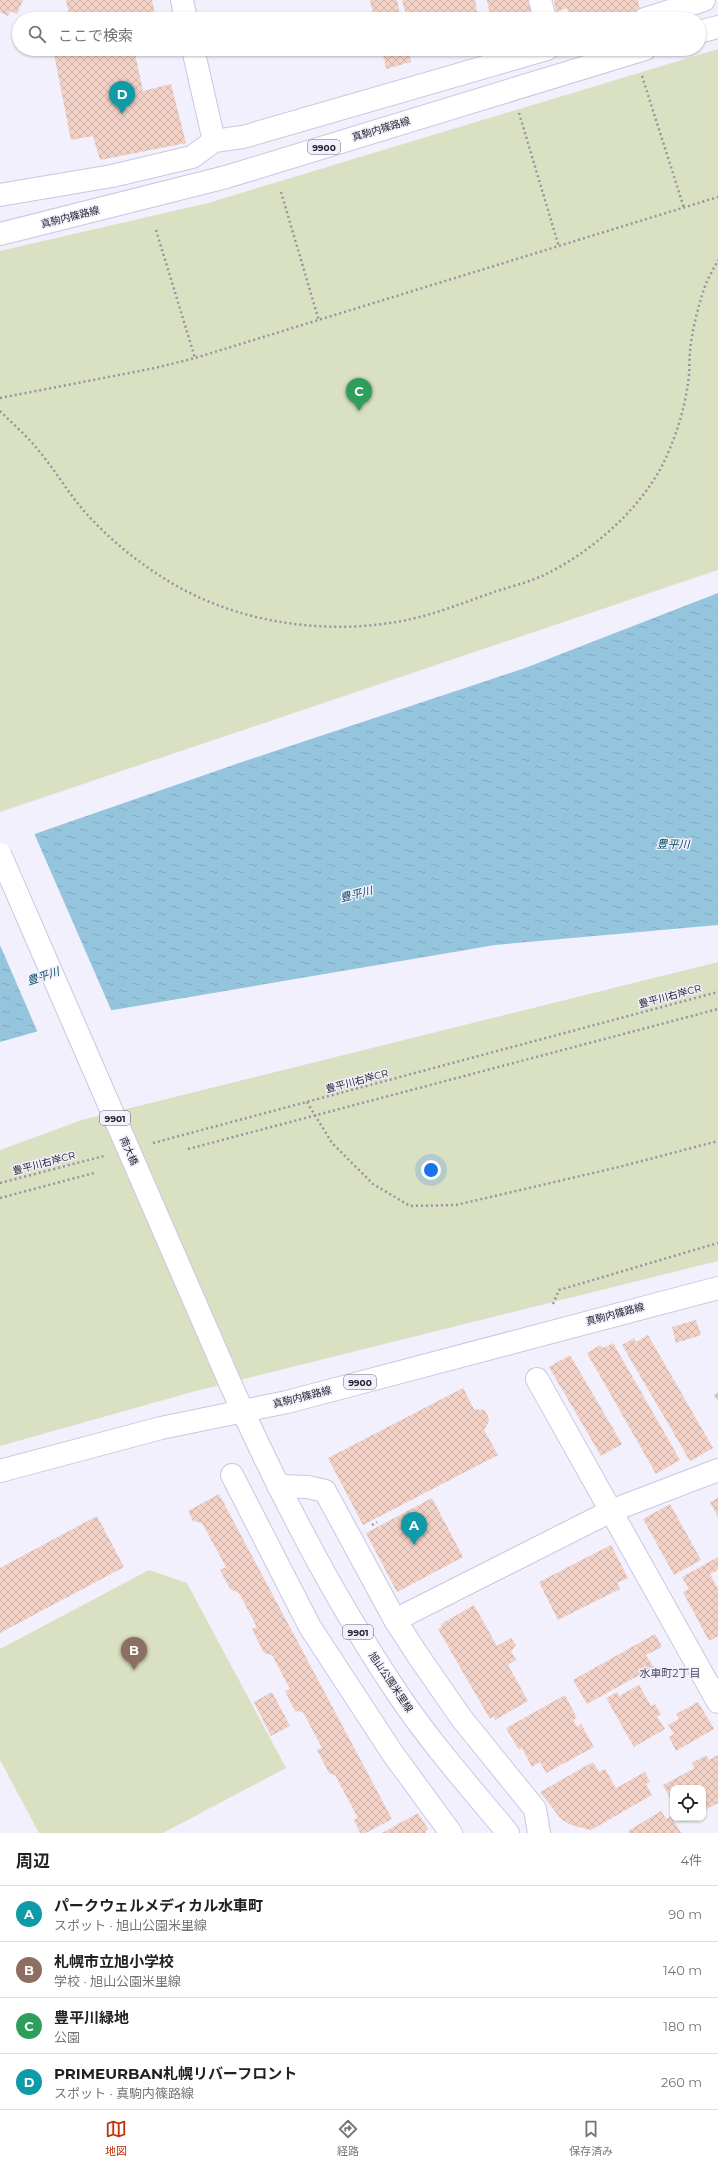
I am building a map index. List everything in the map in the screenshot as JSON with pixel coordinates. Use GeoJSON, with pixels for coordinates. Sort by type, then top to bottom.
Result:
{"type":"FeatureCollection","features":[{"type":"Feature","properties":{"kind":"main road"},"geometry":{"type":"LineString","coordinates":[[182,0],[185,12]]}},
{"type":"Feature","properties":{"kind":"main road"},"geometry":{"type":"LineString","coordinates":[[540,0],[543,12]]}},
{"type":"Feature","properties":{"kind":"main road"},"geometry":{"type":"LineString","coordinates":[[647,12],[704,0]]}},
{"type":"Feature","properties":{"kind":"main road"},"geometry":{"type":"LineString","coordinates":[[706,30],[718,27]]}},
{"type":"Feature","properties":{"kind":"main road"},"geometry":{"type":"LineString","coordinates":[[195,56],[214,141]]}},
{"type":"Feature","properties":{"kind":"main road"},"geometry":{"type":"LineString","coordinates":[[0,195],[112,176],[192,157],[214,141],[243,137],[524,56]]}},
{"type":"Feature","properties":{"kind":"main road","name":"真駒内篠路線"},"geometry":{"type":"LineString","coordinates":[[0,234],[226,177],[622,56]]}},
{"type":"Feature","properties":{"kind":"main road","name":"南大橋"},"geometry":{"type":"LineString","coordinates":[[0,854],[242,1410]]}},
{"type":"Feature","properties":{"kind":"main road","name":"真駒内篠路線"},"geometry":{"type":"LineString","coordinates":[[0,1471],[161,1428],[242,1410],[287,1402],[718,1288]]}},
{"type":"Feature","properties":{"kind":"main road"},"geometry":{"type":"LineString","coordinates":[[537,1379],[718,1702]]}},
{"type":"Feature","properties":{"kind":"main road","name":"旭山公園米里線"},"geometry":{"type":"LineString","coordinates":[[242,1410],[278,1486],[327,1579],[396,1692],[427,1734],[508,1833]]}},
{"type":"Feature","properties":{"kind":"main road"},"geometry":{"type":"LineString","coordinates":[[395,1620],[611,1511],[718,1470]]}},
{"type":"Feature","properties":{"kind":"main road"},"geometry":{"type":"LineString","coordinates":[[232,1475],[310,1627],[393,1754],[451,1833]]}},
{"type":"Feature","properties":{"kind":"main road"},"geometry":{"type":"LineString","coordinates":[[278,1486],[308,1486],[325,1491],[395,1620],[462,1719],[535,1809],[539,1833]]}},
{"type":"Feature","properties":{"kind":"path"},"geometry":{"type":"LineString","coordinates":[[642,75],[684,208]]}},
{"type":"Feature","properties":{"kind":"path"},"geometry":{"type":"LineString","coordinates":[[519,112],[559,247]]}},
{"type":"Feature","properties":{"kind":"path"},"geometry":{"type":"LineString","coordinates":[[281,192],[319,321]]}},
{"type":"Feature","properties":{"kind":"path"},"geometry":{"type":"LineString","coordinates":[[0,398],[155,368],[195,358],[718,197]]}},
{"type":"Feature","properties":{"kind":"path"},"geometry":{"type":"LineString","coordinates":[[156,230],[195,358]]}},
{"type":"Feature","properties":{"kind":"path"},"geometry":{"type":"LineString","coordinates":[[0,412],[38,450],[84,511],[106,533],[161,577],[190,593],[258,617],[310,626],[367,626],[434,614],[541,576],[574,557],[608,533],[636,503],[662,464],[682,414],[688,382],[690,349],[696,318],[704,289],[718,260]]}},
{"type":"Feature","properties":{"kind":"path","name":"豊平川右岸CR"},"geometry":{"type":"LineString","coordinates":[[146,1145],[718,992]]}},
{"type":"Feature","properties":{"kind":"path"},"geometry":{"type":"LineString","coordinates":[[188,1148],[718,1009]]}},
{"type":"Feature","properties":{"kind":"path"},"geometry":{"type":"LineString","coordinates":[[307,1102],[332,1143],[373,1184],[410,1206],[456,1205],[619,1167],[718,1141]]}},
{"type":"Feature","properties":{"kind":"path","name":"豊平川右岸CR"},"geometry":{"type":"LineString","coordinates":[[0,1183],[107,1155]]}},
{"type":"Feature","properties":{"kind":"path"},"geometry":{"type":"LineString","coordinates":[[0,1198],[94,1173]]}},
{"type":"Feature","properties":{"kind":"path"},"geometry":{"type":"LineString","coordinates":[[541,1335],[559,1290],[718,1243]]}},
{"type":"Feature","properties":{"kind":"green space"},"geometry":{"type":"Polygon","coordinates":[[[718,49],[718,570],[0,812],[0,251],[208,203],[695,56],[706,56],[706,53],[718,49]]]}},
{"type":"Feature","properties":{"kind":"green space"},"geometry":{"type":"Polygon","coordinates":[[[718,962],[718,1261],[192,1392],[0,1446],[0,1150],[82,1120],[718,962]]]}},
{"type":"Feature","properties":{"kind":"green space"},"geometry":{"type":"Polygon","coordinates":[[[149,1570],[187,1583],[286,1768],[163,1833],[39,1833],[0,1760],[0,1649],[149,1570]]]}},
{"type":"Feature","properties":{"kind":"water","name":"豊平川"},"geometry":{"type":"Polygon","coordinates":[[[718,593],[718,925],[495,945],[113,1010],[0,1042],[0,846],[242,762],[525,668],[718,593]]]}},
{"type":"Feature","properties":{"kind":"pier"},"geometry":{"type":"Polygon","coordinates":[[[34,833],[112,1012],[38,1033],[0,945],[0,844],[34,833]]]}},
{"type":"Feature","properties":{"kind":"building"},"geometry":{"type":"Polygon","coordinates":[[[0,0],[23,0],[18,12],[10,11],[8,16],[0,12],[0,0]]]}},
{"type":"Feature","properties":{"kind":"building"},"geometry":{"type":"Polygon","coordinates":[[[66,0],[152,0],[155,12],[69,12],[66,0]]]}},
{"type":"Feature","properties":{"kind":"building"},"geometry":{"type":"Polygon","coordinates":[[[370,0],[397,0],[400,12],[373,12],[370,0]]]}},
{"type":"Feature","properties":{"kind":"building"},"geometry":{"type":"Polygon","coordinates":[[[402,0],[475,0],[477,12],[405,12],[402,0]]]}},
{"type":"Feature","properties":{"kind":"building"},"geometry":{"type":"Polygon","coordinates":[[[487,0],[531,0],[534,12],[490,12],[487,0]]]}},
{"type":"Feature","properties":{"kind":"building"},"geometry":{"type":"Polygon","coordinates":[[[554,0],[638,0],[640,11],[568,12],[567,8],[556,12],[554,0]]]}},
{"type":"Feature","properties":{"kind":"building"},"geometry":{"type":"Polygon","coordinates":[[[54,56],[136,56],[143,91],[171,84],[186,143],[100,160],[93,136],[71,140],[54,56]]]}},
{"type":"Feature","properties":{"kind":"building"},"geometry":{"type":"Polygon","coordinates":[[[383,56],[410,56],[411,62],[386,69],[383,56]]]}},
{"type":"Feature","properties":{"kind":"building"},"geometry":{"type":"Polygon","coordinates":[[[696,1320],[701,1335],[676,1343],[672,1327],[696,1320]]]}},
{"type":"Feature","properties":{"kind":"building"},"geometry":{"type":"Polygon","coordinates":[[[648,1335],[713,1448],[690,1461],[622,1345],[634,1338],[636,1342],[648,1335]]]}},
{"type":"Feature","properties":{"kind":"building"},"geometry":{"type":"Polygon","coordinates":[[[613,1343],[680,1460],[656,1474],[587,1353],[600,1345],[603,1348],[613,1343]]]}},
{"type":"Feature","properties":{"kind":"building"},"geometry":{"type":"Polygon","coordinates":[[[570,1355],[622,1444],[601,1456],[549,1367],[570,1355]]]}},
{"type":"Feature","properties":{"kind":"building"},"geometry":{"type":"Polygon","coordinates":[[[463,1388],[474,1409],[484,1410],[488,1416],[489,1421],[484,1430],[498,1455],[363,1525],[328,1458],[463,1388]]]}},
{"type":"Feature","properties":{"kind":"building"},"geometry":{"type":"Polygon","coordinates":[[[718,1392],[718,1402],[714,1395],[718,1392]]]}},
{"type":"Feature","properties":{"kind":"building"},"geometry":{"type":"Polygon","coordinates":[[[219,1494],[392,1819],[366,1833],[360,1833],[354,1820],[358,1818],[335,1775],[329,1773],[317,1750],[322,1748],[303,1712],[295,1711],[285,1691],[290,1689],[272,1655],[264,1653],[252,1629],[257,1627],[239,1593],[230,1589],[220,1570],[226,1567],[202,1523],[193,1521],[188,1511],[219,1494]]]}},
{"type":"Feature","properties":{"kind":"building"},"geometry":{"type":"Polygon","coordinates":[[[432,1498],[463,1557],[397,1592],[366,1533],[432,1498]]]}},
{"type":"Feature","properties":{"kind":"building"},"geometry":{"type":"Polygon","coordinates":[[[718,1498],[718,1517],[710,1502],[718,1498]]]}},
{"type":"Feature","properties":{"kind":"building"},"geometry":{"type":"Polygon","coordinates":[[[670,1504],[701,1560],[674,1575],[643,1519],[670,1504]]]}},
{"type":"Feature","properties":{"kind":"building"},"geometry":{"type":"Polygon","coordinates":[[[97,1516],[124,1567],[0,1633],[0,1568],[97,1516]]]}},
{"type":"Feature","properties":{"kind":"building"},"geometry":{"type":"Polygon","coordinates":[[[611,1545],[628,1578],[617,1583],[620,1589],[558,1620],[539,1582],[611,1545]]]}},
{"type":"Feature","properties":{"kind":"building"},"geometry":{"type":"Polygon","coordinates":[[[718,1557],[718,1570],[710,1574],[718,1589],[718,1636],[709,1641],[683,1592],[689,1589],[682,1577],[718,1557]]]}},
{"type":"Feature","properties":{"kind":"building"},"geometry":{"type":"Polygon","coordinates":[[[474,1605],[497,1646],[511,1638],[516,1645],[511,1651],[516,1660],[508,1665],[528,1701],[495,1720],[494,1716],[490,1719],[438,1629],[442,1626],[441,1624],[474,1605]]]}},
{"type":"Feature","properties":{"kind":"building"},"geometry":{"type":"Polygon","coordinates":[[[655,1634],[662,1647],[646,1655],[654,1667],[587,1704],[573,1680],[655,1634]]]}},
{"type":"Feature","properties":{"kind":"building"},"geometry":{"type":"Polygon","coordinates":[[[639,1685],[651,1706],[655,1704],[661,1714],[657,1717],[665,1729],[634,1747],[606,1698],[617,1692],[619,1696],[639,1685]]]}},
{"type":"Feature","properties":{"kind":"building"},"geometry":{"type":"Polygon","coordinates":[[[272,1692],[290,1726],[271,1736],[254,1702],[272,1692]]]}},
{"type":"Feature","properties":{"kind":"building"},"geometry":{"type":"Polygon","coordinates":[[[565,1695],[577,1718],[573,1720],[577,1727],[581,1724],[594,1747],[546,1773],[540,1762],[532,1767],[522,1748],[519,1750],[506,1728],[565,1695]]]}},
{"type":"Feature","properties":{"kind":"building"},"geometry":{"type":"Polygon","coordinates":[[[698,1702],[714,1729],[676,1751],[669,1737],[674,1734],[668,1725],[679,1719],[676,1714],[698,1702]]]}},
{"type":"Feature","properties":{"kind":"building"},"geometry":{"type":"Polygon","coordinates":[[[706,1755],[709,1760],[718,1755],[718,1803],[706,1809],[706,1785],[670,1785],[670,1798],[663,1785],[695,1768],[692,1763],[706,1755]]]}},
{"type":"Feature","properties":{"kind":"building"},"geometry":{"type":"Polygon","coordinates":[[[593,1762],[599,1772],[605,1769],[616,1788],[645,1772],[650,1782],[646,1784],[652,1795],[591,1830],[571,1825],[561,1819],[540,1792],[593,1762]]]}},
{"type":"Feature","properties":{"kind":"building"},"geometry":{"type":"Polygon","coordinates":[[[661,1811],[666,1819],[670,1817],[670,1821],[674,1821],[681,1833],[629,1833],[628,1831],[661,1811]]]}},
{"type":"Feature","properties":{"kind":"building"},"geometry":{"type":"Polygon","coordinates":[[[418,1813],[428,1829],[425,1831],[426,1833],[382,1833],[418,1813]]]}},
{"type":"Feature","properties":{"kind":"place","name":"PRIMEURBAN札幌リバーフロント"},"geometry":{"type":"Point","coordinates":[122,114]}},
{"type":"Feature","properties":{"kind":"place","name":"豊平川緑地"},"geometry":{"type":"Point","coordinates":[359,411]}},
{"type":"Feature","properties":{"kind":"place","name":"パークウェルメディカル水車町"},"geometry":{"type":"Point","coordinates":[414,1545]}},
{"type":"Feature","properties":{"kind":"place","name":"札幌市立旭小学校"},"geometry":{"type":"Point","coordinates":[134,1670]}},
{"type":"Feature","properties":{"kind":"district","name":"水車町2丁目"},"geometry":{"type":"Point","coordinates":[670,1673]}}]}
